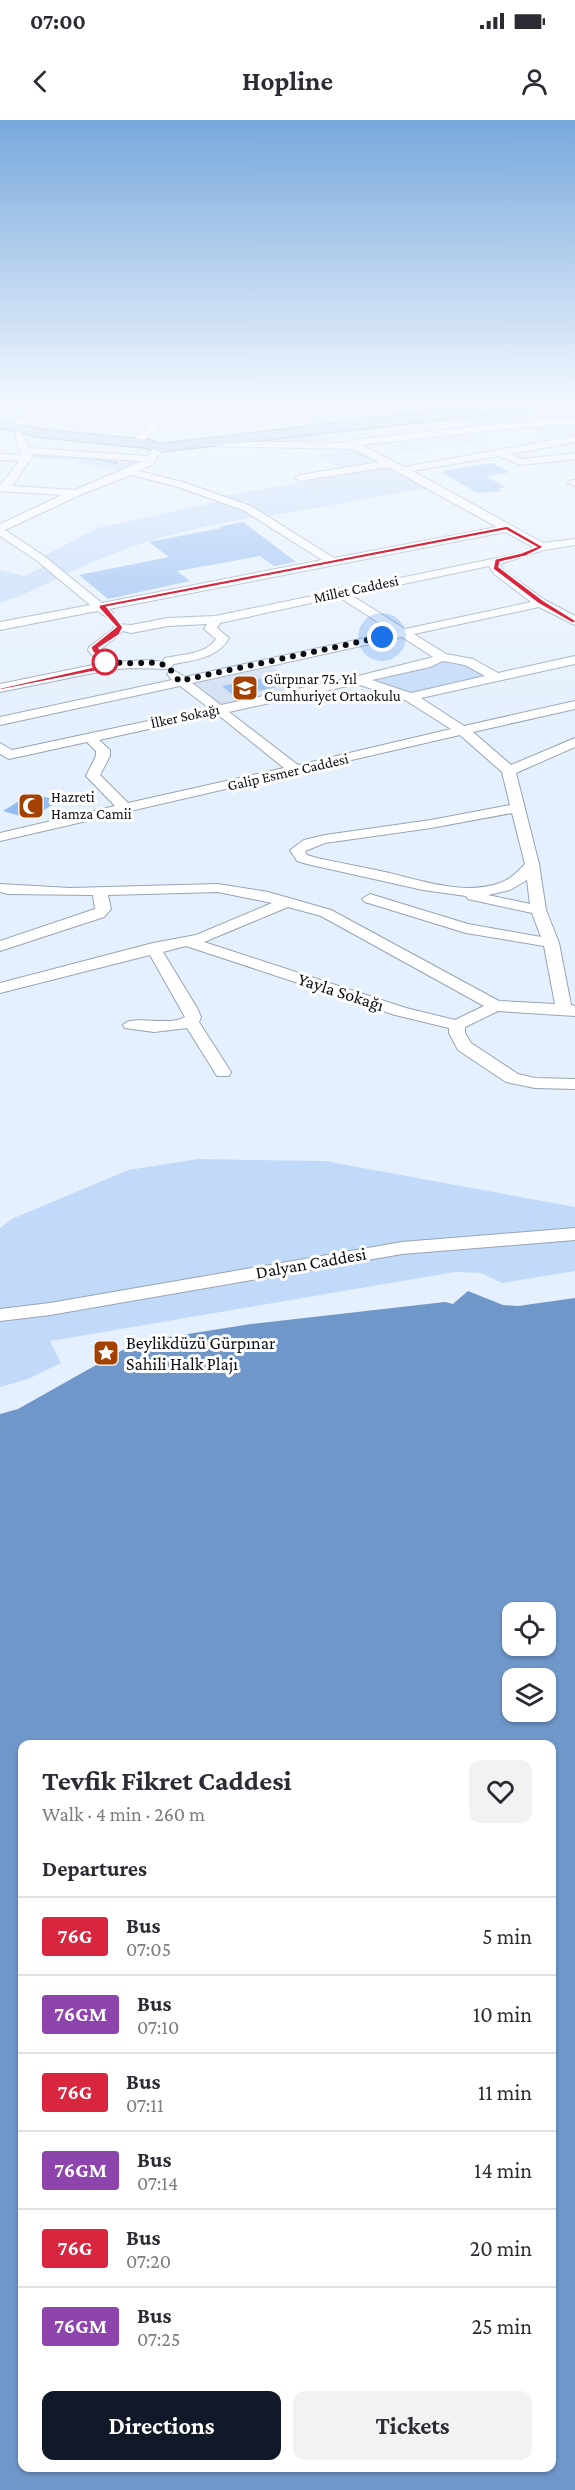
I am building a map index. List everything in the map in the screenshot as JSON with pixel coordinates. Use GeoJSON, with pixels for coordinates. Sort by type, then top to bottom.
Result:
{"type":"FeatureCollection","features":[{"type":"Feature","properties":{"kind":"street"},"geometry":{"type":"LineString","coordinates":[[29,513],[6,522],[0,530],[102,606],[118,630]]}},
{"type":"Feature","properties":{"kind":"street"},"geometry":{"type":"LineString","coordinates":[[254,513],[331,561]]}},
{"type":"Feature","properties":{"kind":"street"},"geometry":{"type":"LineString","coordinates":[[479,513],[541,547]]}},
{"type":"Feature","properties":{"kind":"street"},"geometry":{"type":"LineString","coordinates":[[0,627],[414,544],[507,528]]}},
{"type":"Feature","properties":{"kind":"street","name":"Millet Caddesi"},"geometry":{"type":"LineString","coordinates":[[213,624],[445,562],[497,561],[524,555],[541,547],[575,542]]}},
{"type":"Feature","properties":{"kind":"street"},"geometry":{"type":"LineString","coordinates":[[414,544],[445,562]]}},
{"type":"Feature","properties":{"kind":"street"},"geometry":{"type":"LineString","coordinates":[[517,585],[508,573],[509,568],[524,555]]}},
{"type":"Feature","properties":{"kind":"street"},"geometry":{"type":"LineString","coordinates":[[497,561],[495,564],[498,572],[541,603],[575,621]]}},
{"type":"Feature","properties":{"kind":"street"},"geometry":{"type":"LineString","coordinates":[[338,592],[442,657],[469,662],[497,678]]}},
{"type":"Feature","properties":{"kind":"street"},"geometry":{"type":"LineString","coordinates":[[0,721],[541,603]]}},
{"type":"Feature","properties":{"kind":"street"},"geometry":{"type":"LineString","coordinates":[[0,688],[109,662],[167,663],[215,650],[223,638],[213,624],[168,622],[118,630],[95,647],[94,650],[100,664]]}},
{"type":"Feature","properties":{"kind":"street","name":"İlker Sokağı"},"geometry":{"type":"LineString","coordinates":[[0,747],[9,755],[358,680],[426,664],[442,657]]}},
{"type":"Feature","properties":{"kind":"street"},"geometry":{"type":"LineString","coordinates":[[410,697],[575,660]]}},
{"type":"Feature","properties":{"kind":"street"},"geometry":{"type":"LineString","coordinates":[[167,663],[179,681],[292,768]]}},
{"type":"Feature","properties":{"kind":"street"},"geometry":{"type":"LineString","coordinates":[[0,888],[49,892],[218,888],[287,902],[326,913],[496,1006],[561,1021],[571,1014],[551,943],[538,910],[532,864],[509,771],[498,759],[410,697],[370,686],[358,680]]}},
{"type":"Feature","properties":{"kind":"street"},"geometry":{"type":"LineString","coordinates":[[458,730],[575,700]]}},
{"type":"Feature","properties":{"kind":"street","name":"Galip Esmer Caddesi"},"geometry":{"type":"LineString","coordinates":[[0,837],[292,768],[575,705]]}},
{"type":"Feature","properties":{"kind":"street"},"geometry":{"type":"LineString","coordinates":[[89,737],[103,750],[103,756],[93,776],[121,804]]}},
{"type":"Feature","properties":{"kind":"street"},"geometry":{"type":"LineString","coordinates":[[509,771],[575,742]]}},
{"type":"Feature","properties":{"kind":"street"},"geometry":{"type":"LineString","coordinates":[[0,831],[292,768]]}},
{"type":"Feature","properties":{"kind":"street"},"geometry":{"type":"LineString","coordinates":[[517,808],[431,824],[325,839],[309,843],[297,850],[302,858],[323,864],[453,891],[490,890],[508,885],[527,873],[532,864]]}},
{"type":"Feature","properties":{"kind":"street"},"geometry":{"type":"LineString","coordinates":[[0,946],[99,914],[103,909],[100,891]]}},
{"type":"Feature","properties":{"kind":"street"},"geometry":{"type":"LineString","coordinates":[[453,891],[473,913],[551,943]]}},
{"type":"Feature","properties":{"kind":"street"},"geometry":{"type":"LineString","coordinates":[[370,899],[473,913],[538,910]]}},
{"type":"Feature","properties":{"kind":"street"},"geometry":{"type":"LineString","coordinates":[[0,988],[186,941],[234,926],[287,902]]}},
{"type":"Feature","properties":{"kind":"street","name":"Yayla Sokağı"},"geometry":{"type":"LineString","coordinates":[[186,941],[401,1012],[457,1025]]}},
{"type":"Feature","properties":{"kind":"street"},"geometry":{"type":"LineString","coordinates":[[153,948],[171,981],[188,1003],[193,1017],[190,1022]]}},
{"type":"Feature","properties":{"kind":"street"},"geometry":{"type":"LineString","coordinates":[[496,1006],[457,1025],[457,1033],[464,1046],[512,1078],[535,1083],[575,1084]]}},
{"type":"Feature","properties":{"kind":"street"},"geometry":{"type":"LineString","coordinates":[[131,1025],[152,1028],[190,1022]]}},
{"type":"Feature","properties":{"kind":"street"},"geometry":{"type":"LineString","coordinates":[[190,1022],[223,1072]]}},
{"type":"Feature","properties":{"kind":"street","name":"Dalyan Caddesi"},"geometry":{"type":"LineString","coordinates":[[0,1315],[50,1309],[402,1248],[575,1234]]}},
{"type":"Feature","properties":{"kind":"street","name":"Dalyan Caddesi"},"geometry":{"type":"LineString","coordinates":[[0,1329],[50,1309]]}},
{"type":"Feature","properties":{"kind":"shaded area"},"geometry":{"type":"Polygon","coordinates":[[[168,513],[253,513],[260,516],[143,543],[0,603],[0,570],[24,576],[47,565],[40,558],[98,528],[168,513]]]}},
{"type":"Feature","properties":{"kind":"shaded area"},"geometry":{"type":"Polygon","coordinates":[[[264,513],[288,513],[269,516],[264,513]]]}},
{"type":"Feature","properties":{"kind":"shaded area"},"geometry":{"type":"Polygon","coordinates":[[[447,661],[463,662],[489,675],[410,695],[367,680],[447,661]]]}},
{"type":"Feature","properties":{"kind":"shaded area","name":"Gürpınar 75. Yıl Cumhuriyet Ortaokulu"},"geometry":{"type":"Polygon","coordinates":[[[273,667],[305,691],[217,709],[185,685],[273,667]]]}},
{"type":"Feature","properties":{"kind":"shaded area"},"geometry":{"type":"Polygon","coordinates":[[[198,1159],[325,1161],[575,1207],[575,1271],[502,1283],[481,1273],[455,1272],[50,1341],[61,1363],[28,1379],[0,1387],[0,1228],[12,1219],[128,1170],[198,1159]]]}},
{"type":"Feature","properties":{"kind":"water"},"geometry":{"type":"Polygon","coordinates":[[[468,1291],[503,1305],[518,1306],[575,1298],[575,2490],[0,2490],[0,1414],[18,1409],[137,1342],[251,1324],[445,1302],[453,1304],[468,1291]]]}},
{"type":"Feature","properties":{"kind":"building"},"geometry":{"type":"Polygon","coordinates":[[[243,522],[296,562],[274,566],[260,556],[177,571],[190,581],[108,599],[79,575],[169,557],[149,542],[243,522]]]}},
{"type":"Feature","properties":{"kind":"building"},"geometry":{"type":"Polygon","coordinates":[[[273,676],[287,685],[234,696],[222,686],[273,676]]]}},
{"type":"Feature","properties":{"kind":"building","name":"Hazreti Hamza Camii"},"geometry":{"type":"Polygon","coordinates":[[[32,793],[58,801],[30,819],[3,811],[32,793]]]}},
{"type":"Feature","properties":{"kind":"bus line","name":"76G"},"geometry":{"type":"LineString","coordinates":[[0,688],[96,669],[102,665],[105,662],[94,650],[95,647],[120,630],[120,627],[102,606],[414,544],[507,528],[541,547],[524,555],[497,561],[495,568],[541,603],[575,621]]}},
{"type":"Feature","properties":{"kind":"place","name":"Gürpınar 75. Yıl Cumhuriyet Ortaokulu"},"geometry":{"type":"Point","coordinates":[245,688]}},
{"type":"Feature","properties":{"kind":"place","name":"Hazreti Hamza Camii"},"geometry":{"type":"Point","coordinates":[31,806]}},
{"type":"Feature","properties":{"kind":"place","name":"Beylikdüzü Gürpınar Sahili Halk Plajı"},"geometry":{"type":"Point","coordinates":[106,1353]}},
{"type":"Feature","properties":{"kind":"route"},"geometry":{"type":"LineString","coordinates":[[105,662],[103,658],[109,662],[127,664],[160,664],[166,666],[179,681],[382,637]]}}]}
